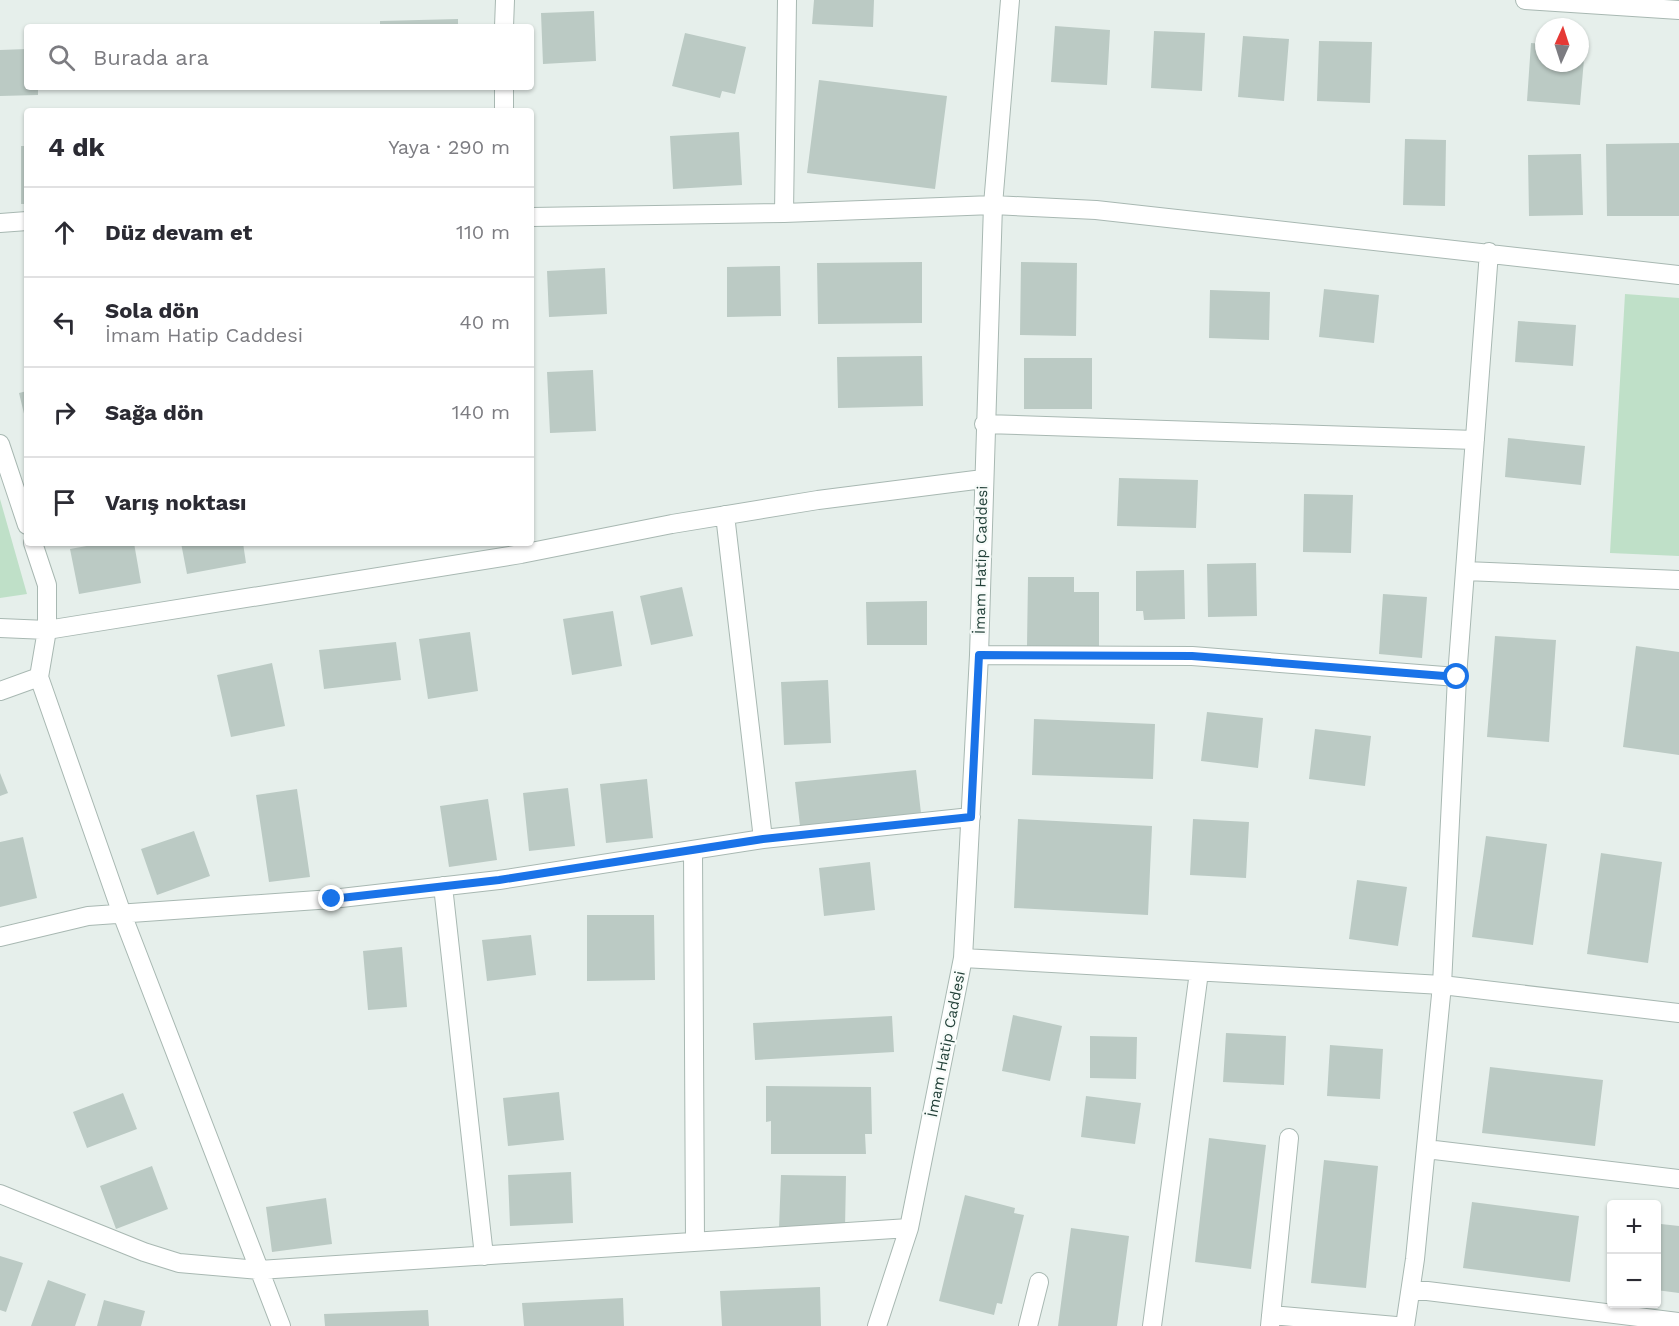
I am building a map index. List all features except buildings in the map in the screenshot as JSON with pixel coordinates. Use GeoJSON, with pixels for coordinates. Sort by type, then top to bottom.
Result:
{"type":"FeatureCollection","features":[{"type":"Feature","properties":{"kind":"street"},"geometry":{"type":"LineString","coordinates":[[504,0],[504,24]]}},
{"type":"Feature","properties":{"kind":"street"},"geometry":{"type":"LineString","coordinates":[[784,213],[788,0]]}},
{"type":"Feature","properties":{"kind":"street","name":"İmam Hatip Caddesi"},"geometry":{"type":"LineString","coordinates":[[878,1326],[909,1228],[963,958],[979,655],[984,424],[993,205],[1010,0]]}},
{"type":"Feature","properties":{"kind":"street"},"geometry":{"type":"LineString","coordinates":[[1525,0],[1679,10]]}},
{"type":"Feature","properties":{"kind":"street"},"geometry":{"type":"LineString","coordinates":[[504,90],[504,108]]}},
{"type":"Feature","properties":{"kind":"street"},"geometry":{"type":"LineString","coordinates":[[534,217],[784,213],[993,205],[1096,210],[1489,252],[1679,275]]}},
{"type":"Feature","properties":{"kind":"street"},"geometry":{"type":"LineString","coordinates":[[0,223],[24,221]]}},
{"type":"Feature","properties":{"kind":"street"},"geometry":{"type":"LineString","coordinates":[[1406,1326],[1442,986],[1457,677],[1489,252]]}},
{"type":"Feature","properties":{"kind":"street"},"geometry":{"type":"LineString","coordinates":[[984,424],[1475,440]]}},
{"type":"Feature","properties":{"kind":"street"},"geometry":{"type":"LineString","coordinates":[[0,444],[24,516]]}},
{"type":"Feature","properties":{"kind":"street"},"geometry":{"type":"LineString","coordinates":[[0,627],[47,630],[725,515],[983,479]]}},
{"type":"Feature","properties":{"kind":"street"},"geometry":{"type":"LineString","coordinates":[[725,515],[763,839]]}},
{"type":"Feature","properties":{"kind":"street"},"geometry":{"type":"LineString","coordinates":[[34,546],[47,585],[47,630],[39,677],[122,914],[281,1326]]}},
{"type":"Feature","properties":{"kind":"street"},"geometry":{"type":"LineString","coordinates":[[1465,571],[1679,580]]}},
{"type":"Feature","properties":{"kind":"street"},"geometry":{"type":"LineString","coordinates":[[979,655],[1192,656],[1457,677]]}},
{"type":"Feature","properties":{"kind":"street"},"geometry":{"type":"LineString","coordinates":[[0,690],[39,677]]}},
{"type":"Feature","properties":{"kind":"street"},"geometry":{"type":"LineString","coordinates":[[0,937],[88,916],[332,899],[443,886],[763,839],[971,817]]}},
{"type":"Feature","properties":{"kind":"street"},"geometry":{"type":"LineString","coordinates":[[693,850],[694,1242]]}},
{"type":"Feature","properties":{"kind":"street"},"geometry":{"type":"LineString","coordinates":[[443,886],[484,1256]]}},
{"type":"Feature","properties":{"kind":"street"},"geometry":{"type":"LineString","coordinates":[[963,958],[1442,986],[1679,1013]]}},
{"type":"Feature","properties":{"kind":"street"},"geometry":{"type":"LineString","coordinates":[[1152,1326],[1199,972]]}},
{"type":"Feature","properties":{"kind":"street"},"geometry":{"type":"LineString","coordinates":[[1289,1138],[1271,1321],[1396,1326]]}},
{"type":"Feature","properties":{"kind":"street"},"geometry":{"type":"LineString","coordinates":[[1426,1149],[1679,1179]]}},
{"type":"Feature","properties":{"kind":"street"},"geometry":{"type":"LineString","coordinates":[[0,1194],[144,1252],[179,1263],[259,1270],[909,1228]]}},
{"type":"Feature","properties":{"kind":"street"},"geometry":{"type":"LineString","coordinates":[[1028,1326],[1039,1282]]}},
{"type":"Feature","properties":{"kind":"street"},"geometry":{"type":"LineString","coordinates":[[1411,1289],[1679,1322]]}},
{"type":"Feature","properties":{"kind":"green space"},"geometry":{"type":"Polygon","coordinates":[[[1625,294],[1679,298],[1679,556],[1610,553],[1625,294]]]}},
{"type":"Feature","properties":{"kind":"green space"},"geometry":{"type":"Polygon","coordinates":[[[0,499],[27,594],[0,598],[0,499]]]}},
{"type":"Feature","properties":{"kind":"route"},"geometry":{"type":"LineString","coordinates":[[332,899],[499,880],[763,839],[971,817],[979,655],[1192,656],[1457,677]]}}]}
